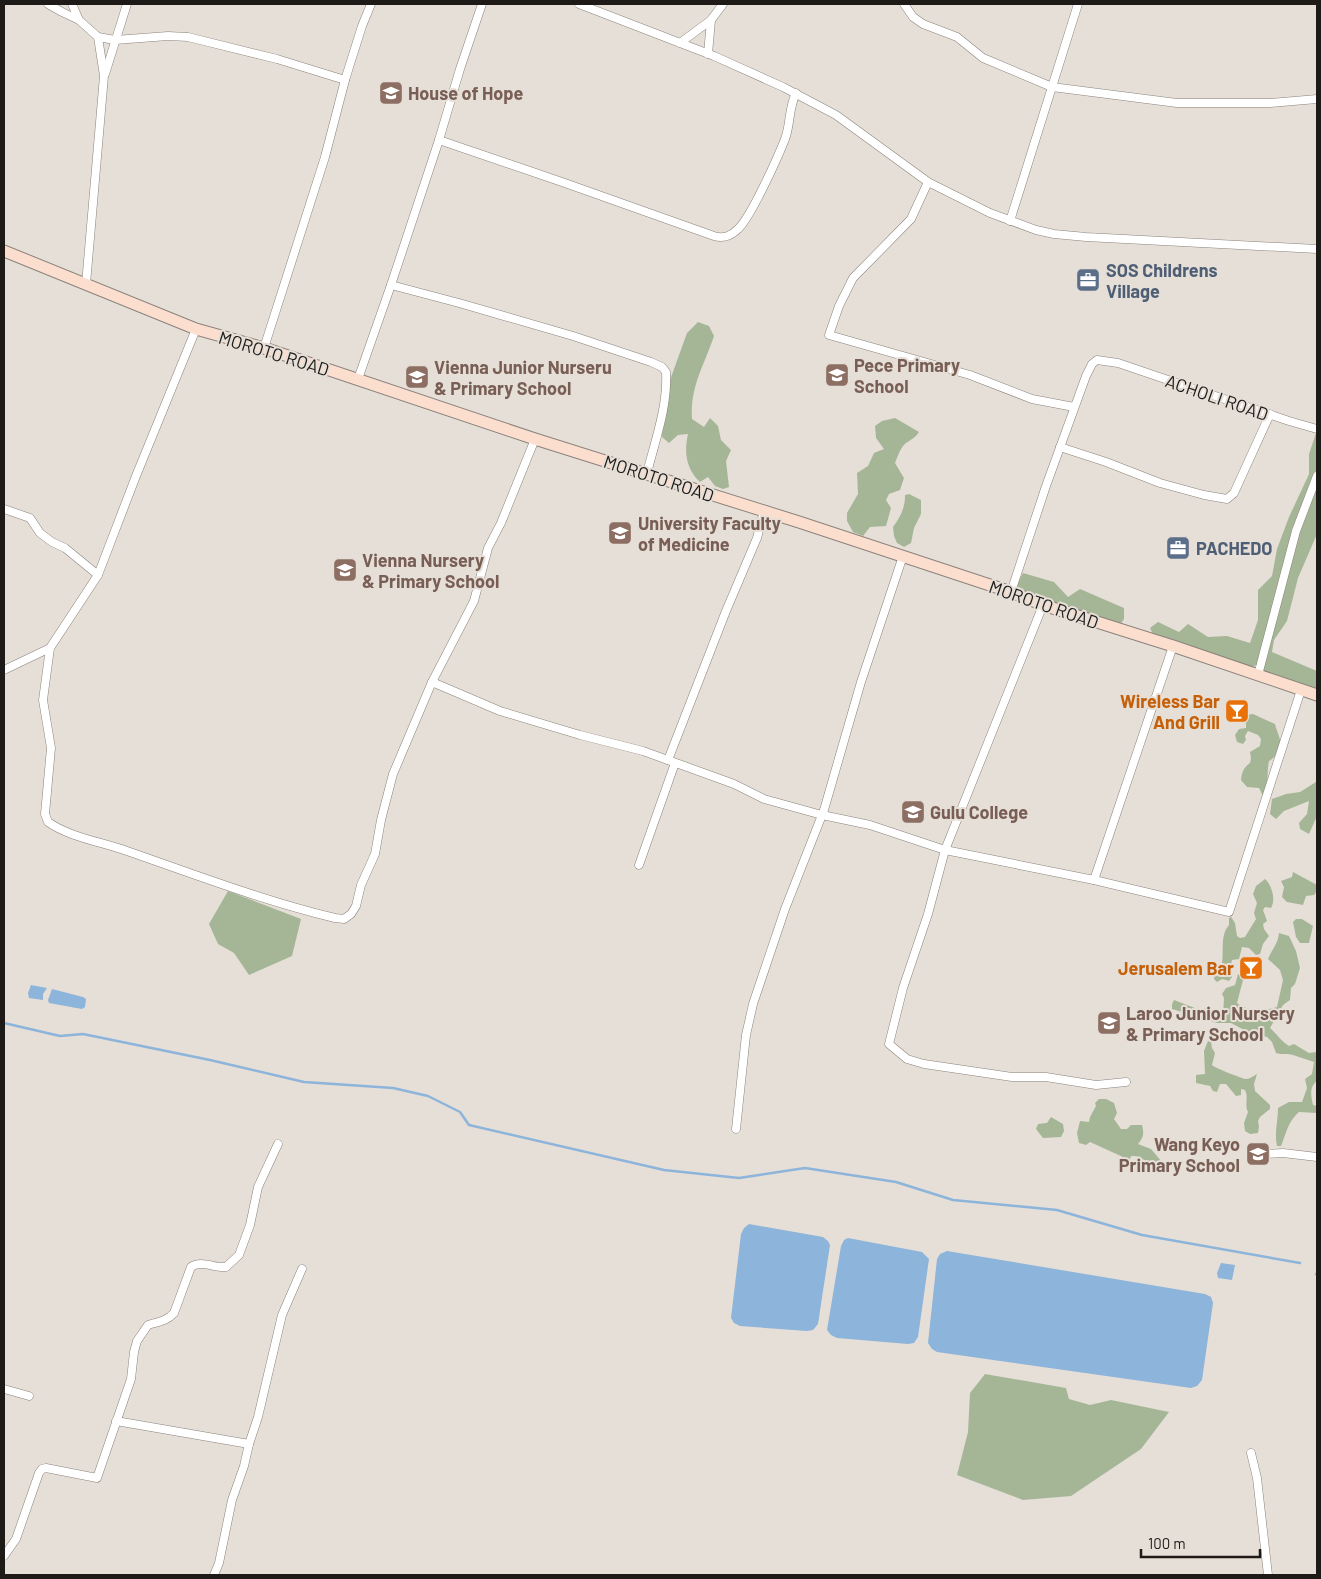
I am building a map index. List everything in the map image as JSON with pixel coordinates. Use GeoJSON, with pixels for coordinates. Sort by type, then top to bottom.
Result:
{"type":"FeatureCollection","features":[{"type":"Feature","properties":{"kind":"main road","name":"MOROTO ROAD"},"geometry":{"type":"LineString","coordinates":[[4,251],[196,330],[264,348],[535,439],[647,473],[903,556],[1043,605],[1173,646],[1317,695]]}},
{"type":"Feature","properties":{"kind":"street"},"geometry":{"type":"LineString","coordinates":[[48,4],[79,20],[98,37],[115,40],[168,36],[188,37],[277,58],[345,80]]}},
{"type":"Feature","properties":{"kind":"street"},"geometry":{"type":"LineString","coordinates":[[72,4],[79,20]]}},
{"type":"Feature","properties":{"kind":"street"},"geometry":{"type":"LineString","coordinates":[[86,284],[104,76],[127,4]]}},
{"type":"Feature","properties":{"kind":"street"},"geometry":{"type":"LineString","coordinates":[[264,348],[325,157],[345,80],[371,4]]}},
{"type":"Feature","properties":{"kind":"street"},"geometry":{"type":"LineString","coordinates":[[358,379],[439,140],[482,4]]}},
{"type":"Feature","properties":{"kind":"street"},"geometry":{"type":"LineString","coordinates":[[579,4],[708,54],[796,93],[836,114],[928,182],[990,213],[1036,230],[1086,237],[1317,249]]}},
{"type":"Feature","properties":{"kind":"street"},"geometry":{"type":"LineString","coordinates":[[680,43],[711,20],[723,4]]}},
{"type":"Feature","properties":{"kind":"street"},"geometry":{"type":"LineString","coordinates":[[904,4],[913,17],[923,24],[957,37],[983,58],[1052,87],[1177,102],[1270,103],[1317,100]]}},
{"type":"Feature","properties":{"kind":"street"},"geometry":{"type":"LineString","coordinates":[[1010,221],[1078,4]]}},
{"type":"Feature","properties":{"kind":"street"},"geometry":{"type":"LineString","coordinates":[[708,54],[711,20]]}},
{"type":"Feature","properties":{"kind":"street"},"geometry":{"type":"LineString","coordinates":[[98,37],[104,76]]}},
{"type":"Feature","properties":{"kind":"street"},"geometry":{"type":"LineString","coordinates":[[439,140],[724,238],[742,225],[758,197],[785,139],[790,108],[796,93]]}},
{"type":"Feature","properties":{"kind":"street"},"geometry":{"type":"LineString","coordinates":[[928,182],[910,219],[853,278],[829,335],[970,375],[1032,399],[1074,407]]}},
{"type":"Feature","properties":{"kind":"street"},"geometry":{"type":"LineString","coordinates":[[391,285],[573,336],[662,367],[666,372],[665,395],[657,437],[647,473]]}},
{"type":"Feature","properties":{"kind":"street"},"geometry":{"type":"LineString","coordinates":[[196,330],[98,575],[50,648],[43,700],[51,748],[45,814],[48,822],[62,830],[201,878],[335,918],[344,919],[351,914],[356,906],[361,885],[375,854],[380,820],[391,780],[432,682],[474,602],[488,548],[502,523],[535,439]]}},
{"type":"Feature","properties":{"kind":"street","name":"ACHOLI ROAD"},"geometry":{"type":"LineString","coordinates":[[1010,592],[1074,407],[1086,376],[1092,364],[1097,360],[1118,363],[1317,429]]}},
{"type":"Feature","properties":{"kind":"street"},"geometry":{"type":"LineString","coordinates":[[1060,447],[1106,462],[1160,484],[1204,495],[1227,498],[1234,493],[1270,414]]}},
{"type":"Feature","properties":{"kind":"street"},"geometry":{"type":"LineString","coordinates":[[1258,674],[1296,531],[1317,476]]}},
{"type":"Feature","properties":{"kind":"street"},"geometry":{"type":"LineString","coordinates":[[4,509],[30,518],[40,533],[52,542],[65,548],[98,575]]}},
{"type":"Feature","properties":{"kind":"street"},"geometry":{"type":"LineString","coordinates":[[639,865],[672,761],[726,611],[756,538],[764,511]]}},
{"type":"Feature","properties":{"kind":"street"},"geometry":{"type":"LineString","coordinates":[[736,1129],[746,1034],[752,1004],[785,909],[822,815],[861,682],[903,556]]}},
{"type":"Feature","properties":{"kind":"street"},"geometry":{"type":"LineString","coordinates":[[1043,605],[945,850],[928,914],[912,958],[897,1010],[890,1046],[907,1059],[924,1064],[1012,1077],[1046,1077],[1096,1085],[1126,1082]]}},
{"type":"Feature","properties":{"kind":"street"},"geometry":{"type":"LineString","coordinates":[[1094,880],[1173,646]]}},
{"type":"Feature","properties":{"kind":"street"},"geometry":{"type":"LineString","coordinates":[[4,670],[50,648]]}},
{"type":"Feature","properties":{"kind":"street"},"geometry":{"type":"LineString","coordinates":[[432,682],[500,711],[580,735],[643,750],[734,784],[764,799],[822,815],[870,824],[945,850],[1094,880],[1229,912],[1301,690]]}},
{"type":"Feature","properties":{"kind":"street"},"geometry":{"type":"LineString","coordinates":[[4,1556],[16,1539],[42,1469],[46,1468],[97,1478],[131,1379],[137,1341],[145,1328],[150,1324],[161,1322],[174,1313],[191,1268],[194,1265],[226,1267],[239,1255],[250,1225],[258,1188],[278,1144]]}},
{"type":"Feature","properties":{"kind":"street"},"geometry":{"type":"LineString","coordinates":[[1265,1154],[1283,1153],[1317,1156]]}},
{"type":"Feature","properties":{"kind":"street"},"geometry":{"type":"LineString","coordinates":[[214,1575],[219,1563],[232,1500],[258,1417],[282,1315],[302,1269]]}},
{"type":"Feature","properties":{"kind":"street"},"geometry":{"type":"LineString","coordinates":[[4,1389],[29,1396]]}},
{"type":"Feature","properties":{"kind":"street"},"geometry":{"type":"LineString","coordinates":[[116,1421],[249,1444]]}},
{"type":"Feature","properties":{"kind":"street"},"geometry":{"type":"LineString","coordinates":[[1251,1453],[1257,1478],[1268,1575]]}},
{"type":"Feature","properties":{"kind":"green space"},"geometry":{"type":"Polygon","coordinates":[[[698,322],[709,326],[714,336],[695,386],[692,419],[704,427],[710,418],[718,426],[721,440],[731,450],[726,461],[729,487],[723,489],[715,486],[708,477],[700,482],[695,477],[689,466],[686,454],[688,434],[678,435],[669,443],[662,437],[663,410],[670,380],[687,333],[698,322]]]}},
{"type":"Feature","properties":{"kind":"green space"},"geometry":{"type":"Polygon","coordinates":[[[895,418],[919,432],[902,447],[895,463],[904,478],[900,490],[889,494],[886,500],[891,508],[886,526],[870,527],[863,536],[853,532],[847,521],[847,513],[858,494],[857,473],[868,466],[874,453],[884,449],[876,438],[875,426],[882,421],[895,418]]]}},
{"type":"Feature","properties":{"kind":"green space"},"geometry":{"type":"Polygon","coordinates":[[[1317,430],[1317,534],[1298,578],[1287,621],[1274,640],[1272,652],[1317,671],[1317,696],[1271,678],[1256,665],[1248,669],[1154,636],[1150,628],[1158,622],[1179,632],[1188,624],[1208,637],[1227,636],[1250,643],[1258,620],[1258,590],[1272,576],[1277,549],[1289,517],[1309,474],[1309,454],[1317,430]]]}},
{"type":"Feature","properties":{"kind":"green space"},"geometry":{"type":"Polygon","coordinates":[[[909,494],[921,500],[921,514],[914,528],[911,543],[904,547],[897,543],[893,527],[902,512],[905,495],[909,494]]]}},
{"type":"Feature","properties":{"kind":"green space"},"geometry":{"type":"Polygon","coordinates":[[[1023,573],[1054,582],[1068,597],[1080,589],[1124,608],[1124,619],[1118,628],[1014,591],[1023,573]]]}},
{"type":"Feature","properties":{"kind":"green space"},"geometry":{"type":"Polygon","coordinates":[[[1253,714],[1275,724],[1280,738],[1278,752],[1269,761],[1267,783],[1263,796],[1259,788],[1247,787],[1241,780],[1243,770],[1250,763],[1250,752],[1260,746],[1261,739],[1258,735],[1248,731],[1243,744],[1237,742],[1235,735],[1239,729],[1246,728],[1246,715],[1253,714]]]}},
{"type":"Feature","properties":{"kind":"green space"},"geometry":{"type":"Polygon","coordinates":[[[1316,782],[1317,816],[1309,834],[1300,829],[1299,823],[1307,814],[1309,801],[1284,811],[1276,819],[1270,814],[1272,799],[1300,792],[1316,782]]]}},
{"type":"Feature","properties":{"kind":"green space"},"geometry":{"type":"Polygon","coordinates":[[[1293,872],[1317,885],[1317,891],[1314,895],[1306,896],[1303,905],[1287,902],[1282,897],[1284,887],[1281,881],[1292,877],[1293,872]]]}},
{"type":"Feature","properties":{"kind":"green space"},"geometry":{"type":"Polygon","coordinates":[[[1265,879],[1270,885],[1273,897],[1271,908],[1265,907],[1263,910],[1267,921],[1263,924],[1264,929],[1269,936],[1263,944],[1260,954],[1256,955],[1249,948],[1242,947],[1239,959],[1232,960],[1232,977],[1229,981],[1222,979],[1217,982],[1214,979],[1217,968],[1222,963],[1223,938],[1229,925],[1229,918],[1231,917],[1235,923],[1237,936],[1240,938],[1245,937],[1256,919],[1254,913],[1257,903],[1253,894],[1256,886],[1265,879]]]}},
{"type":"Feature","properties":{"kind":"green space"},"geometry":{"type":"Polygon","coordinates":[[[228,891],[301,919],[292,956],[249,975],[234,953],[218,944],[209,924],[228,891]]]}},
{"type":"Feature","properties":{"kind":"green space"},"geometry":{"type":"Polygon","coordinates":[[[1296,919],[1302,919],[1313,926],[1309,943],[1300,943],[1296,937],[1293,922],[1296,919]]]}},
{"type":"Feature","properties":{"kind":"green space"},"geometry":{"type":"Polygon","coordinates":[[[1279,933],[1289,936],[1296,951],[1300,968],[1295,984],[1291,988],[1290,1000],[1283,1005],[1270,1028],[1289,1046],[1294,1044],[1309,1053],[1316,1052],[1317,1048],[1317,1081],[1314,1083],[1311,1092],[1313,1105],[1317,1106],[1317,1113],[1299,1112],[1290,1124],[1281,1146],[1277,1146],[1278,1108],[1289,1102],[1302,1102],[1307,1088],[1305,1079],[1312,1074],[1314,1062],[1291,1054],[1276,1053],[1272,1042],[1267,1037],[1250,1033],[1231,1023],[1217,1023],[1172,1009],[1172,1004],[1174,1000],[1200,1010],[1209,1007],[1223,1016],[1224,998],[1222,994],[1226,988],[1235,985],[1238,974],[1242,976],[1243,980],[1237,1003],[1246,1008],[1256,1010],[1277,1007],[1283,980],[1280,970],[1268,959],[1279,933]]]}},
{"type":"Feature","properties":{"kind":"green space"},"geometry":{"type":"Polygon","coordinates":[[[1208,1041],[1211,1042],[1215,1053],[1212,1065],[1246,1079],[1257,1074],[1254,1084],[1255,1091],[1270,1105],[1270,1109],[1258,1121],[1258,1133],[1250,1134],[1245,1131],[1244,1123],[1248,1112],[1245,1090],[1241,1089],[1241,1095],[1236,1096],[1226,1084],[1220,1084],[1217,1092],[1213,1091],[1210,1086],[1196,1083],[1196,1075],[1205,1074],[1204,1051],[1208,1041]]]}},
{"type":"Feature","properties":{"kind":"green space"},"geometry":{"type":"Polygon","coordinates":[[[1099,1099],[1106,1099],[1114,1103],[1117,1113],[1114,1119],[1121,1129],[1127,1129],[1131,1125],[1142,1125],[1143,1135],[1138,1144],[1151,1149],[1162,1162],[1161,1165],[1156,1167],[1142,1158],[1131,1156],[1127,1168],[1124,1165],[1123,1157],[1090,1142],[1086,1145],[1079,1143],[1077,1133],[1080,1121],[1089,1122],[1096,1106],[1095,1103],[1099,1099]]]}},
{"type":"Feature","properties":{"kind":"green space"},"geometry":{"type":"Polygon","coordinates":[[[1051,1117],[1063,1124],[1064,1131],[1061,1137],[1043,1138],[1036,1129],[1038,1124],[1047,1123],[1051,1117]]]}},
{"type":"Feature","properties":{"kind":"green space"},"geometry":{"type":"Polygon","coordinates":[[[985,1374],[1066,1388],[1069,1399],[1090,1405],[1111,1400],[1169,1412],[1141,1449],[1071,1496],[1023,1500],[957,1475],[968,1432],[970,1393],[985,1374]]]}},
{"type":"Feature","properties":{"kind":"water"},"geometry":{"type":"Polygon","coordinates":[[[31,985],[47,988],[43,994],[43,1000],[29,998],[28,993],[31,985]]]}},
{"type":"Feature","properties":{"kind":"water"},"geometry":{"type":"Polygon","coordinates":[[[52,989],[83,997],[86,999],[85,1007],[82,1009],[49,1003],[48,1000],[52,989]]]}},
{"type":"Feature","properties":{"kind":"water"},"geometry":{"type":"Polygon","coordinates":[[[749,1224],[823,1237],[828,1241],[830,1245],[818,1324],[813,1330],[740,1326],[734,1323],[731,1318],[741,1234],[749,1224]]]}},
{"type":"Feature","properties":{"kind":"water"},"geometry":{"type":"Polygon","coordinates":[[[848,1238],[922,1252],[929,1259],[918,1337],[914,1343],[837,1338],[827,1330],[841,1246],[844,1240],[848,1238]]]}},
{"type":"Feature","properties":{"kind":"water"},"geometry":{"type":"Polygon","coordinates":[[[947,1251],[1205,1294],[1211,1297],[1213,1303],[1202,1380],[1197,1386],[1191,1388],[937,1352],[928,1343],[937,1259],[940,1254],[947,1251]]]}},
{"type":"Feature","properties":{"kind":"water"},"geometry":{"type":"Polygon","coordinates":[[[1221,1263],[1235,1265],[1232,1280],[1218,1278],[1217,1273],[1221,1263]]]}},
{"type":"Feature","properties":{"kind":"waterway"},"geometry":{"type":"LineString","coordinates":[[4,1023],[60,1036],[83,1034],[210,1060],[304,1082],[393,1088],[428,1096],[460,1112],[469,1125],[664,1170],[739,1178],[805,1168],[896,1182],[953,1200],[1057,1210],[1142,1235],[1300,1263]]}},
{"type":"Feature","properties":{"kind":"place","name":"House of Hope"},"geometry":{"type":"Point","coordinates":[391,93]}},
{"type":"Feature","properties":{"kind":"place","name":"SOS Childrens Village"},"geometry":{"type":"Point","coordinates":[1088,280]}},
{"type":"Feature","properties":{"kind":"place","name":"Pece Primary School"},"geometry":{"type":"Point","coordinates":[837,375]}},
{"type":"Feature","properties":{"kind":"place","name":"Vienna Junior Nurseru & Primary School"},"geometry":{"type":"Point","coordinates":[417,377]}},
{"type":"Feature","properties":{"kind":"place","name":"University Faculty of Medicine"},"geometry":{"type":"Point","coordinates":[620,533]}},
{"type":"Feature","properties":{"kind":"place","name":"PACHEDO"},"geometry":{"type":"Point","coordinates":[1178,548]}},
{"type":"Feature","properties":{"kind":"place","name":"Vienna Nursery & Primary School"},"geometry":{"type":"Point","coordinates":[345,570]}},
{"type":"Feature","properties":{"kind":"place","name":"Wireless Bar And Grill"},"geometry":{"type":"Point","coordinates":[1237,711]}},
{"type":"Feature","properties":{"kind":"place","name":"Gulu College"},"geometry":{"type":"Point","coordinates":[913,812]}},
{"type":"Feature","properties":{"kind":"place","name":"Jerusalem Bar"},"geometry":{"type":"Point","coordinates":[1251,968]}},
{"type":"Feature","properties":{"kind":"place","name":"Laroo Junior Nursery & Primary School"},"geometry":{"type":"Point","coordinates":[1109,1023]}},
{"type":"Feature","properties":{"kind":"place","name":"Wang Keyo Primary School"},"geometry":{"type":"Point","coordinates":[1258,1154]}}]}
